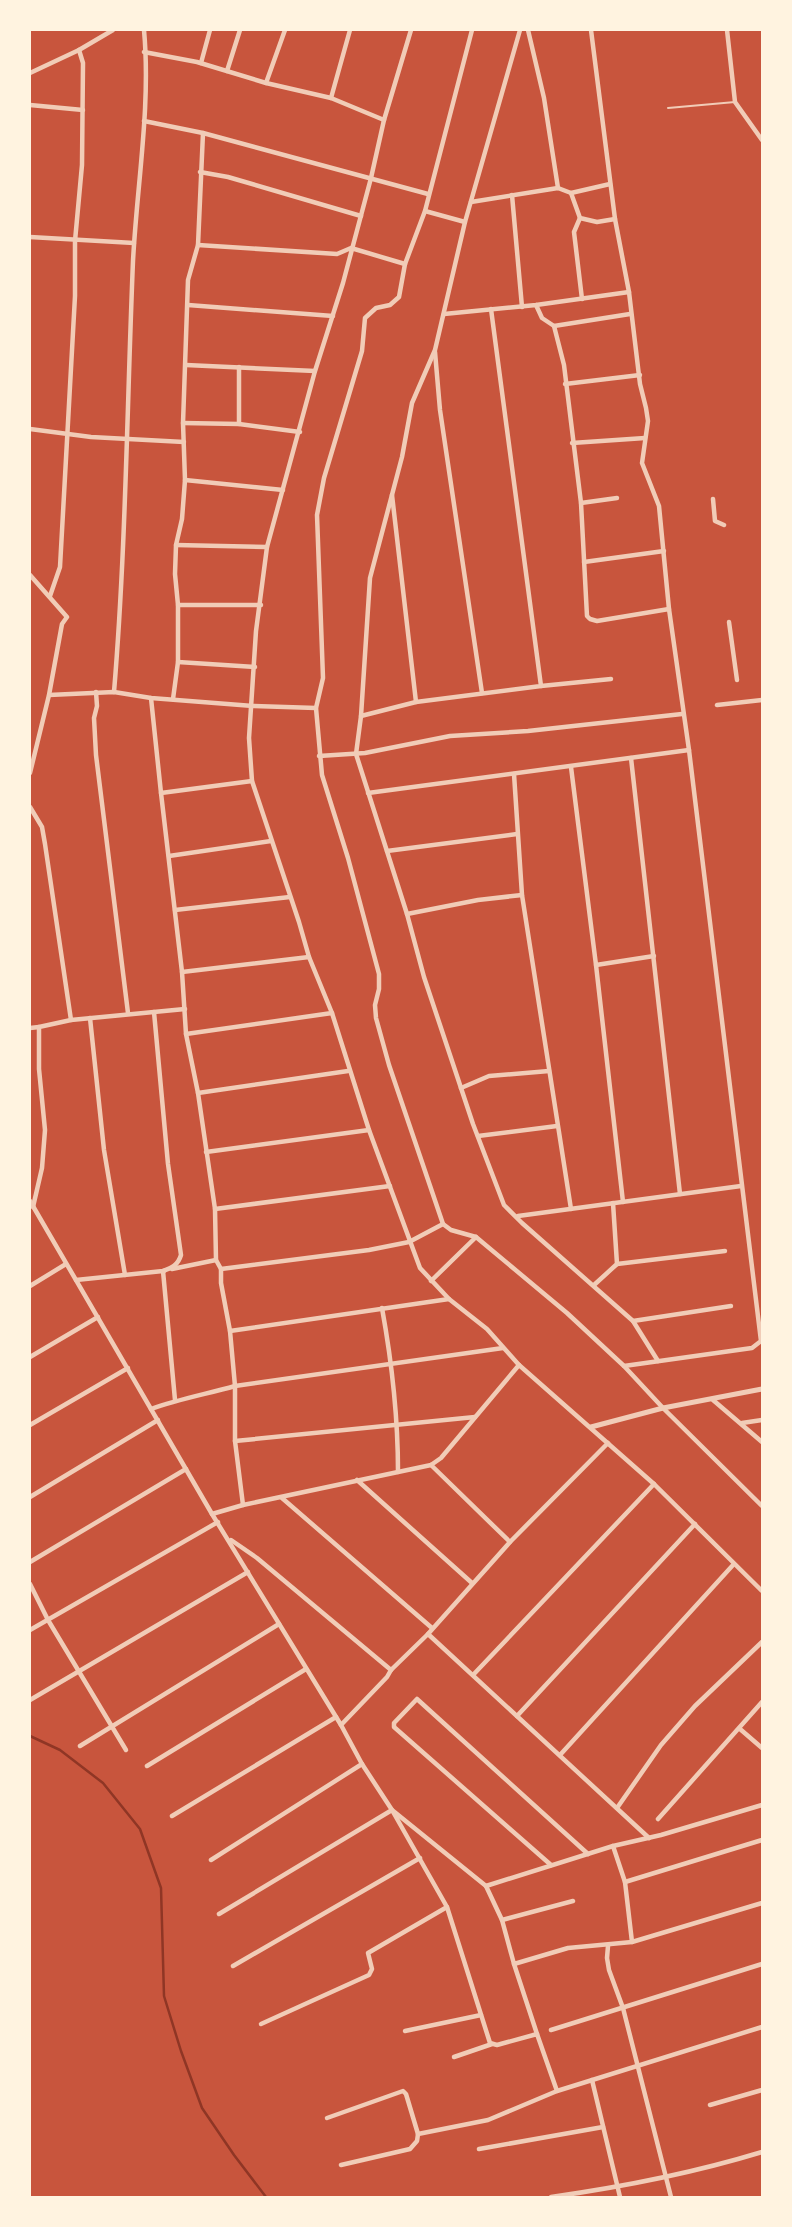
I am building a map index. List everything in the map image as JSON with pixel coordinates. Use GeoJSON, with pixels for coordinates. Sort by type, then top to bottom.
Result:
{"type":"FeatureCollection","features":[{"type":"Feature","properties":{"kind":"street"},"geometry":{"type":"LineString","coordinates":[[30,73],[79,50],[113,30]]}},
{"type":"Feature","properties":{"kind":"street"},"geometry":{"type":"LineString","coordinates":[[114,692],[134,244],[144,121],[144,30]]}},
{"type":"Feature","properties":{"kind":"street"},"geometry":{"type":"LineString","coordinates":[[201,63],[210,30]]}},
{"type":"Feature","properties":{"kind":"street"},"geometry":{"type":"LineString","coordinates":[[226,72],[240,30]]}},
{"type":"Feature","properties":{"kind":"street"},"geometry":{"type":"LineString","coordinates":[[266,83],[285,30]]}},
{"type":"Feature","properties":{"kind":"street"},"geometry":{"type":"LineString","coordinates":[[331,98],[350,30]]}},
{"type":"Feature","properties":{"kind":"street"},"geometry":{"type":"LineString","coordinates":[[411,30],[384,120],[371,178],[267,547],[256,632],[249,738],[252,781],[309,957],[332,1014],[348,1071],[368,1130],[420,1268],[431,1282],[449,1299],[487,1329],[519,1365],[654,1484],[762,1591]]}},
{"type":"Feature","properties":{"kind":"street"},"geometry":{"type":"LineString","coordinates":[[472,30],[425,211],[405,264],[399,297],[390,305],[376,308],[366,318],[362,351],[324,478],[317,515],[322,678],[316,708],[324,782],[348,858],[379,974],[375,1005],[376,1018],[389,1065],[443,1224],[451,1230],[476,1237],[567,1314],[624,1366],[663,1408],[762,1506]]}},
{"type":"Feature","properties":{"kind":"street"},"geometry":{"type":"LineString","coordinates":[[520,30],[465,222],[435,350],[412,403],[402,457],[370,578],[362,716],[356,754],[407,914],[424,977],[461,1088],[504,1204],[518,1216],[522,1223],[634,1321],[658,1362]]}},
{"type":"Feature","properties":{"kind":"street"},"geometry":{"type":"LineString","coordinates":[[528,30],[544,98],[558,188]]}},
{"type":"Feature","properties":{"kind":"street"},"geometry":{"type":"LineString","coordinates":[[590,30],[615,219],[629,292],[630,314],[648,422],[644,438],[642,463],[659,506],[668,609],[688,750],[760,1341],[752,1348],[624,1366]]}},
{"type":"Feature","properties":{"kind":"street"},"geometry":{"type":"LineString","coordinates":[[727,30],[735,102],[762,140]]}},
{"type":"Feature","properties":{"kind":"street"},"geometry":{"type":"LineString","coordinates":[[50,596],[60,567],[68,433],[75,240],[81,173],[83,110],[83,62],[79,50]]}},
{"type":"Feature","properties":{"kind":"street"},"geometry":{"type":"LineString","coordinates":[[144,52],[201,63],[266,83],[331,98],[384,120]]}},
{"type":"Feature","properties":{"kind":"street"},"geometry":{"type":"LineString","coordinates":[[30,105],[83,110]]}},
{"type":"Feature","properties":{"kind":"street"},"geometry":{"type":"LineString","coordinates":[[144,121],[202,133],[428,194]]}},
{"type":"Feature","properties":{"kind":"street"},"geometry":{"type":"LineString","coordinates":[[173,699],[178,662],[176,545],[182,519],[185,480],[183,423],[188,280],[198,245],[202,133]]}},
{"type":"Feature","properties":{"kind":"street"},"geometry":{"type":"LineString","coordinates":[[200,172],[236,180],[360,216]]}},
{"type":"Feature","properties":{"kind":"street"},"geometry":{"type":"LineString","coordinates":[[471,202],[558,188],[571,193],[610,184]]}},
{"type":"Feature","properties":{"kind":"street"},"geometry":{"type":"LineString","coordinates":[[571,193],[580,218],[574,232],[582,298]]}},
{"type":"Feature","properties":{"kind":"street"},"geometry":{"type":"LineString","coordinates":[[512,195],[522,307]]}},
{"type":"Feature","properties":{"kind":"street"},"geometry":{"type":"LineString","coordinates":[[425,211],[465,222]]}},
{"type":"Feature","properties":{"kind":"street"},"geometry":{"type":"LineString","coordinates":[[580,218],[597,222],[615,219]]}},
{"type":"Feature","properties":{"kind":"street"},"geometry":{"type":"LineString","coordinates":[[30,237],[134,244]]}},
{"type":"Feature","properties":{"kind":"street"},"geometry":{"type":"LineString","coordinates":[[198,245],[337,254],[351,248],[405,264]]}},
{"type":"Feature","properties":{"kind":"street"},"geometry":{"type":"LineString","coordinates":[[444,314],[522,307],[629,292]]}},
{"type":"Feature","properties":{"kind":"street"},"geometry":{"type":"LineString","coordinates":[[188,305],[333,316]]}},
{"type":"Feature","properties":{"kind":"street"},"geometry":{"type":"LineString","coordinates":[[536,305],[542,318],[554,326],[564,365],[564,384],[581,503],[587,616],[597,621],[668,609]]}},
{"type":"Feature","properties":{"kind":"street"},"geometry":{"type":"LineString","coordinates":[[491,309],[541,686]]}},
{"type":"Feature","properties":{"kind":"street"},"geometry":{"type":"LineString","coordinates":[[554,326],[630,314]]}},
{"type":"Feature","properties":{"kind":"street"},"geometry":{"type":"LineString","coordinates":[[435,350],[440,410],[482,693]]}},
{"type":"Feature","properties":{"kind":"street"},"geometry":{"type":"LineString","coordinates":[[186,365],[316,371]]}},
{"type":"Feature","properties":{"kind":"street"},"geometry":{"type":"LineString","coordinates":[[239,367],[239,424]]}},
{"type":"Feature","properties":{"kind":"street"},"geometry":{"type":"LineString","coordinates":[[564,384],[640,375]]}},
{"type":"Feature","properties":{"kind":"street"},"geometry":{"type":"LineString","coordinates":[[183,423],[239,424],[300,432]]}},
{"type":"Feature","properties":{"kind":"street"},"geometry":{"type":"LineString","coordinates":[[30,429],[184,442]]}},
{"type":"Feature","properties":{"kind":"street"},"geometry":{"type":"LineString","coordinates":[[572,443],[644,438]]}},
{"type":"Feature","properties":{"kind":"street"},"geometry":{"type":"LineString","coordinates":[[185,480],[282,490]]}},
{"type":"Feature","properties":{"kind":"street"},"geometry":{"type":"LineString","coordinates":[[392,492],[416,702]]}},
{"type":"Feature","properties":{"kind":"street"},"geometry":{"type":"LineString","coordinates":[[581,503],[617,498]]}},
{"type":"Feature","properties":{"kind":"street"},"geometry":{"type":"LineString","coordinates":[[713,499],[715,521],[724,525]]}},
{"type":"Feature","properties":{"kind":"street"},"geometry":{"type":"LineString","coordinates":[[176,545],[267,547]]}},
{"type":"Feature","properties":{"kind":"street"},"geometry":{"type":"LineString","coordinates":[[584,562],[664,551]]}},
{"type":"Feature","properties":{"kind":"street"},"geometry":{"type":"LineString","coordinates":[[30,773],[49,695],[62,624],[67,617],[31,576]]}},
{"type":"Feature","properties":{"kind":"street"},"geometry":{"type":"LineString","coordinates":[[178,605],[261,605]]}},
{"type":"Feature","properties":{"kind":"street"},"geometry":{"type":"LineString","coordinates":[[729,622],[737,680]]}},
{"type":"Feature","properties":{"kind":"street"},"geometry":{"type":"LineString","coordinates":[[178,662],[255,668]]}},
{"type":"Feature","properties":{"kind":"street"},"geometry":{"type":"LineString","coordinates":[[362,716],[416,702],[611,679]]}},
{"type":"Feature","properties":{"kind":"street"},"geometry":{"type":"LineString","coordinates":[[96,692],[94,725],[96,755],[128,1013]]}},
{"type":"Feature","properties":{"kind":"street"},"geometry":{"type":"LineString","coordinates":[[49,695],[114,692],[151,698],[252,706],[316,708]]}},
{"type":"Feature","properties":{"kind":"street"},"geometry":{"type":"LineString","coordinates":[[151,698],[182,972],[186,1034],[198,1093],[214,1209],[216,1260],[221,1269],[221,1283],[230,1331],[235,1386],[235,1441],[243,1505]]}},
{"type":"Feature","properties":{"kind":"street"},"geometry":{"type":"LineString","coordinates":[[717,706],[762,700]]}},
{"type":"Feature","properties":{"kind":"street"},"geometry":{"type":"LineString","coordinates":[[320,756],[356,754],[450,736],[528,731],[682,714]]}},
{"type":"Feature","properties":{"kind":"street"},"geometry":{"type":"LineString","coordinates":[[368,793],[688,750]]}},
{"type":"Feature","properties":{"kind":"street"},"geometry":{"type":"LineString","coordinates":[[631,758],[680,1194]]}},
{"type":"Feature","properties":{"kind":"street"},"geometry":{"type":"LineString","coordinates":[[571,767],[623,1202]]}},
{"type":"Feature","properties":{"kind":"street"},"geometry":{"type":"LineString","coordinates":[[514,774],[522,895],[571,1209]]}},
{"type":"Feature","properties":{"kind":"street"},"geometry":{"type":"LineString","coordinates":[[161,793],[252,781]]}},
{"type":"Feature","properties":{"kind":"street"},"geometry":{"type":"LineString","coordinates":[[30,807],[42,827],[71,1020]]}},
{"type":"Feature","properties":{"kind":"street"},"geometry":{"type":"LineString","coordinates":[[387,850],[517,834]]}},
{"type":"Feature","properties":{"kind":"street"},"geometry":{"type":"LineString","coordinates":[[169,856],[271,841]]}},
{"type":"Feature","properties":{"kind":"street"},"geometry":{"type":"LineString","coordinates":[[407,914],[478,900],[522,895]]}},
{"type":"Feature","properties":{"kind":"street"},"geometry":{"type":"LineString","coordinates":[[175,910],[290,897]]}},
{"type":"Feature","properties":{"kind":"street"},"geometry":{"type":"LineString","coordinates":[[596,965],[654,956]]}},
{"type":"Feature","properties":{"kind":"street"},"geometry":{"type":"LineString","coordinates":[[182,972],[309,957]]}},
{"type":"Feature","properties":{"kind":"street"},"geometry":{"type":"LineString","coordinates":[[30,1028],[71,1020],[184,1009]]}},
{"type":"Feature","properties":{"kind":"street"},"geometry":{"type":"LineString","coordinates":[[154,1012],[168,1164],[182,1252],[179,1262],[163,1272]]}},
{"type":"Feature","properties":{"kind":"street"},"geometry":{"type":"LineString","coordinates":[[186,1034],[332,1014]]}},
{"type":"Feature","properties":{"kind":"street"},"geometry":{"type":"LineString","coordinates":[[90,1018],[104,1150],[125,1275]]}},
{"type":"Feature","properties":{"kind":"street"},"geometry":{"type":"LineString","coordinates":[[30,1215],[35,1210],[42,1168],[45,1130],[39,1069],[39,1027]]}},
{"type":"Feature","properties":{"kind":"street"},"geometry":{"type":"LineString","coordinates":[[198,1093],[348,1071]]}},
{"type":"Feature","properties":{"kind":"street"},"geometry":{"type":"LineString","coordinates":[[461,1088],[489,1076],[549,1071]]}},
{"type":"Feature","properties":{"kind":"street"},"geometry":{"type":"LineString","coordinates":[[478,1136],[557,1126]]}},
{"type":"Feature","properties":{"kind":"street"},"geometry":{"type":"LineString","coordinates":[[206,1152],[368,1130]]}},
{"type":"Feature","properties":{"kind":"street"},"geometry":{"type":"LineString","coordinates":[[214,1209],[390,1186]]}},
{"type":"Feature","properties":{"kind":"street"},"geometry":{"type":"LineString","coordinates":[[518,1216],[741,1186]]}},
{"type":"Feature","properties":{"kind":"street"},"geometry":{"type":"LineString","coordinates":[[30,1201],[212,1514],[230,1539],[341,1725],[362,1764],[420,1858],[446,1907],[492,2044]]}},
{"type":"Feature","properties":{"kind":"street"},"geometry":{"type":"LineString","coordinates":[[613,1203],[617,1264]]}},
{"type":"Feature","properties":{"kind":"street"},"geometry":{"type":"LineString","coordinates":[[221,1269],[369,1250],[409,1242],[443,1224]]}},
{"type":"Feature","properties":{"kind":"street"},"geometry":{"type":"LineString","coordinates":[[431,1282],[476,1237]]}},
{"type":"Feature","properties":{"kind":"street"},"geometry":{"type":"LineString","coordinates":[[594,1285],[617,1264],[725,1252]]}},
{"type":"Feature","properties":{"kind":"street"},"geometry":{"type":"LineString","coordinates":[[76,1280],[163,1272],[216,1260]]}},
{"type":"Feature","properties":{"kind":"street"},"geometry":{"type":"LineString","coordinates":[[30,1286],[66,1264]]}},
{"type":"Feature","properties":{"kind":"street"},"geometry":{"type":"LineString","coordinates":[[163,1272],[175,1400]]}},
{"type":"Feature","properties":{"kind":"street"},"geometry":{"type":"LineString","coordinates":[[230,1331],[449,1299]]}},
{"type":"Feature","properties":{"kind":"street"},"geometry":{"type":"LineString","coordinates":[[634,1321],[731,1306]]}},
{"type":"Feature","properties":{"kind":"street"},"geometry":{"type":"LineString","coordinates":[[382,1308],[392,1364],[398,1426],[398,1472]]}},
{"type":"Feature","properties":{"kind":"street"},"geometry":{"type":"LineString","coordinates":[[30,1357],[98,1317]]}},
{"type":"Feature","properties":{"kind":"street"},"geometry":{"type":"LineString","coordinates":[[151,1409],[175,1400],[205,1395],[235,1386],[503,1348]]}},
{"type":"Feature","properties":{"kind":"street"},"geometry":{"type":"LineString","coordinates":[[212,1514],[243,1505],[431,1465],[441,1458],[519,1365]]}},
{"type":"Feature","properties":{"kind":"street"},"geometry":{"type":"LineString","coordinates":[[30,1425],[128,1368]]}},
{"type":"Feature","properties":{"kind":"street"},"geometry":{"type":"LineString","coordinates":[[591,1427],[663,1408],[713,1400],[762,1389]]}},
{"type":"Feature","properties":{"kind":"street"},"geometry":{"type":"LineString","coordinates":[[713,1400],[762,1442]]}},
{"type":"Feature","properties":{"kind":"street"},"geometry":{"type":"LineString","coordinates":[[235,1441],[398,1426],[475,1416]]}},
{"type":"Feature","properties":{"kind":"street"},"geometry":{"type":"LineString","coordinates":[[30,1497],[158,1420]]}},
{"type":"Feature","properties":{"kind":"street"},"geometry":{"type":"LineString","coordinates":[[742,1423],[762,1420]]}},
{"type":"Feature","properties":{"kind":"street"},"geometry":{"type":"LineString","coordinates":[[341,1725],[387,1678],[391,1670],[428,1634],[510,1542],[608,1443]]}},
{"type":"Feature","properties":{"kind":"street"},"geometry":{"type":"LineString","coordinates":[[431,1465],[510,1542]]}},
{"type":"Feature","properties":{"kind":"street"},"geometry":{"type":"LineString","coordinates":[[30,1562],[186,1469]]}},
{"type":"Feature","properties":{"kind":"street"},"geometry":{"type":"LineString","coordinates":[[357,1480],[472,1583]]}},
{"type":"Feature","properties":{"kind":"street"},"geometry":{"type":"LineString","coordinates":[[473,1675],[654,1484]]}},
{"type":"Feature","properties":{"kind":"street"},"geometry":{"type":"LineString","coordinates":[[282,1498],[432,1628]]}},
{"type":"Feature","properties":{"kind":"street"},"geometry":{"type":"LineString","coordinates":[[30,1630],[218,1522]]}},
{"type":"Feature","properties":{"kind":"street"},"geometry":{"type":"LineString","coordinates":[[517,1716],[696,1524]]}},
{"type":"Feature","properties":{"kind":"street"},"geometry":{"type":"LineString","coordinates":[[230,1539],[257,1558],[391,1670]]}},
{"type":"Feature","properties":{"kind":"street"},"geometry":{"type":"LineString","coordinates":[[560,1755],[734,1565]]}},
{"type":"Feature","properties":{"kind":"street"},"geometry":{"type":"LineString","coordinates":[[30,1700],[248,1572]]}},
{"type":"Feature","properties":{"kind":"street"},"geometry":{"type":"LineString","coordinates":[[30,1584],[48,1620],[126,1750]]}},
{"type":"Feature","properties":{"kind":"street"},"geometry":{"type":"LineString","coordinates":[[80,1746],[279,1624]]}},
{"type":"Feature","properties":{"kind":"street"},"geometry":{"type":"LineString","coordinates":[[428,1634],[649,1838]]}},
{"type":"Feature","properties":{"kind":"street"},"geometry":{"type":"LineString","coordinates":[[617,1808],[660,1745],[694,1706],[762,1642]]}},
{"type":"Feature","properties":{"kind":"street"},"geometry":{"type":"LineString","coordinates":[[147,1766],[306,1669]]}},
{"type":"Feature","properties":{"kind":"street"},"geometry":{"type":"LineString","coordinates":[[551,1865],[394,1727],[394,1723],[417,1700],[588,1854]]}},
{"type":"Feature","properties":{"kind":"street"},"geometry":{"type":"LineString","coordinates":[[658,1819],[762,1702]]}},
{"type":"Feature","properties":{"kind":"street"},"geometry":{"type":"LineString","coordinates":[[172,1816],[336,1717]]}},
{"type":"Feature","properties":{"kind":"street"},"geometry":{"type":"LineString","coordinates":[[740,1729],[762,1748]]}},
{"type":"Feature","properties":{"kind":"street"},"geometry":{"type":"LineString","coordinates":[[211,1860],[362,1764]]}},
{"type":"Feature","properties":{"kind":"street"},"geometry":{"type":"LineString","coordinates":[[486,1886],[614,1846],[649,1838],[762,1805]]}},
{"type":"Feature","properties":{"kind":"street"},"geometry":{"type":"LineString","coordinates":[[392,1810],[486,1886],[502,1920],[514,1964],[558,2091]]}},
{"type":"Feature","properties":{"kind":"street"},"geometry":{"type":"LineString","coordinates":[[219,1914],[392,1810]]}},
{"type":"Feature","properties":{"kind":"street"},"geometry":{"type":"LineString","coordinates":[[625,1882],[762,1840]]}},
{"type":"Feature","properties":{"kind":"street"},"geometry":{"type":"LineString","coordinates":[[614,1846],[625,1882],[632,1942]]}},
{"type":"Feature","properties":{"kind":"street"},"geometry":{"type":"LineString","coordinates":[[233,1966],[420,1858]]}},
{"type":"Feature","properties":{"kind":"street"},"geometry":{"type":"LineString","coordinates":[[502,1920],[573,1901]]}},
{"type":"Feature","properties":{"kind":"street"},"geometry":{"type":"LineString","coordinates":[[514,1964],[568,1948],[608,1946],[632,1942],[762,1903]]}},
{"type":"Feature","properties":{"kind":"street"},"geometry":{"type":"LineString","coordinates":[[261,2024],[369,1975],[372,1969],[368,1953],[446,1907]]}},
{"type":"Feature","properties":{"kind":"street"},"geometry":{"type":"LineString","coordinates":[[608,1946],[609,1970],[623,2008],[671,2197]]}},
{"type":"Feature","properties":{"kind":"street"},"geometry":{"type":"LineString","coordinates":[[551,2030],[762,1964]]}},
{"type":"Feature","properties":{"kind":"street"},"geometry":{"type":"LineString","coordinates":[[405,2032],[481,2015]]}},
{"type":"Feature","properties":{"kind":"street"},"geometry":{"type":"LineString","coordinates":[[418,2134],[488,2120],[558,2091],[762,2027]]}},
{"type":"Feature","properties":{"kind":"street"},"geometry":{"type":"LineString","coordinates":[[454,2057],[492,2044],[496,2045],[537,2034]]}},
{"type":"Feature","properties":{"kind":"street"},"geometry":{"type":"LineString","coordinates":[[592,2080],[620,2197]]}},
{"type":"Feature","properties":{"kind":"street"},"geometry":{"type":"LineString","coordinates":[[710,2105],[762,2090]]}},
{"type":"Feature","properties":{"kind":"street"},"geometry":{"type":"LineString","coordinates":[[327,2118],[403,2092],[406,2094],[418,2134],[417,2141],[410,2150],[341,2166]]}},
{"type":"Feature","properties":{"kind":"street"},"geometry":{"type":"LineString","coordinates":[[479,2149],[603,2127]]}},
{"type":"Feature","properties":{"kind":"street"},"geometry":{"type":"LineString","coordinates":[[551,2197],[617,2187],[666,2175],[708,2168],[762,2152]]}},
{"type":"Feature","properties":{"kind":"lane"},"geometry":{"type":"LineString","coordinates":[[668,108],[735,102]]}},
{"type":"Feature","properties":{"kind":"waterway"},"geometry":{"type":"LineString","coordinates":[[30,1736],[60,1750],[103,1783],[140,1829],[161,1888],[164,1996],[181,2051],[202,2108],[266,2197]]}}]}
